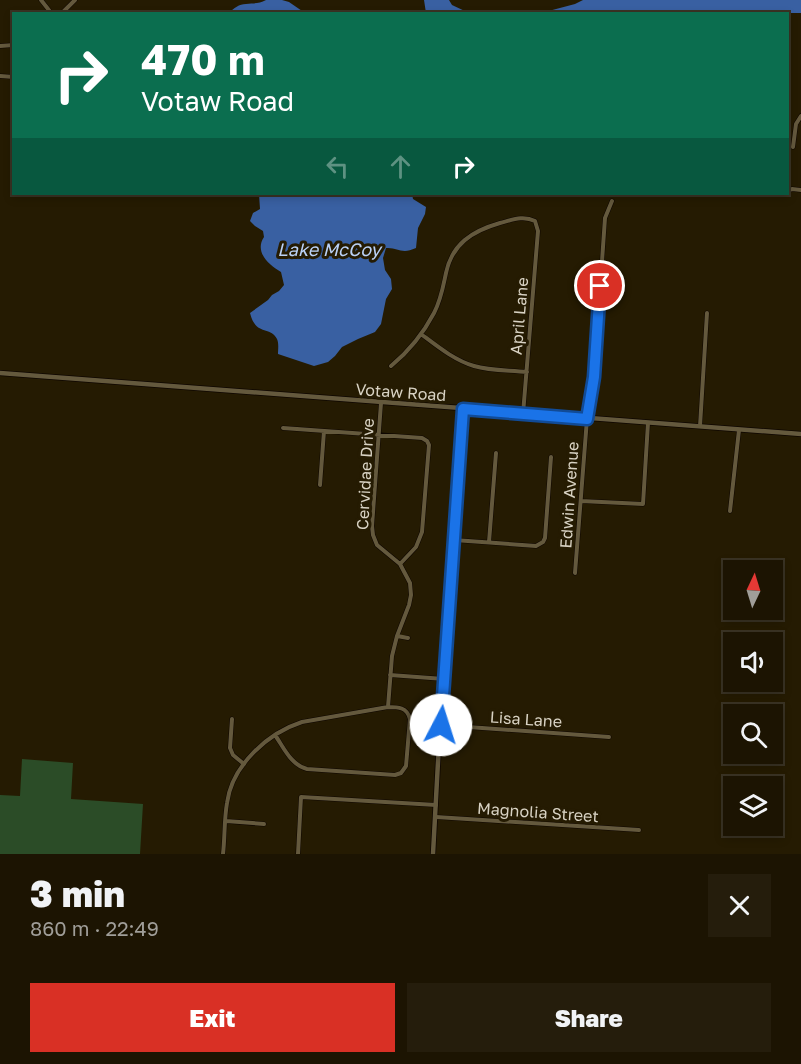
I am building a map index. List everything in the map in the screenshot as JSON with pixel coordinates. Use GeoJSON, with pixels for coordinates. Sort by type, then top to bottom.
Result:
{"type":"FeatureCollection","features":[{"type":"Feature","properties":{"kind":"street"},"geometry":{"type":"LineString","coordinates":[[41,0],[50,12]]}},
{"type":"Feature","properties":{"kind":"street"},"geometry":{"type":"LineString","coordinates":[[63,12],[75,0]]}},
{"type":"Feature","properties":{"kind":"street"},"geometry":{"type":"LineString","coordinates":[[793,147],[796,124],[801,116]]}},
{"type":"Feature","properties":{"kind":"street","name":"Edwin Avenue"},"geometry":{"type":"LineString","coordinates":[[575,573],[587,419],[594,377],[605,218],[612,201]]}},
{"type":"Feature","properties":{"kind":"street","name":"April Lane"},"geometry":{"type":"LineString","coordinates":[[421,334],[440,301],[449,260],[464,240],[476,231],[504,222],[521,218],[535,221],[538,231],[523,414]]}},
{"type":"Feature","properties":{"kind":"street"},"geometry":{"type":"LineString","coordinates":[[700,427],[706,313]]}},
{"type":"Feature","properties":{"kind":"street"},"geometry":{"type":"LineString","coordinates":[[391,366],[421,334],[453,356],[473,366],[527,372]]}},
{"type":"Feature","properties":{"kind":"street","name":"Votaw Road"},"geometry":{"type":"LineString","coordinates":[[0,373],[801,435]]}},
{"type":"Feature","properties":{"kind":"street","name":"Cervidae Drive"},"geometry":{"type":"LineString","coordinates":[[381,403],[373,535],[377,545],[400,564],[410,584],[411,595],[397,636],[391,664],[388,707]]}},
{"type":"Feature","properties":{"kind":"street"},"geometry":{"type":"LineString","coordinates":[[433,854],[463,409]]}},
{"type":"Feature","properties":{"kind":"street"},"geometry":{"type":"LineString","coordinates":[[581,501],[643,504],[648,423]]}},
{"type":"Feature","properties":{"kind":"street"},"geometry":{"type":"LineString","coordinates":[[283,428],[422,438],[427,441],[429,445],[422,532],[416,547],[400,564]]}},
{"type":"Feature","properties":{"kind":"street"},"geometry":{"type":"LineString","coordinates":[[730,511],[739,430]]}},
{"type":"Feature","properties":{"kind":"street"},"geometry":{"type":"LineString","coordinates":[[320,485],[324,431]]}},
{"type":"Feature","properties":{"kind":"street"},"geometry":{"type":"LineString","coordinates":[[489,542],[496,453]]}},
{"type":"Feature","properties":{"kind":"street"},"geometry":{"type":"LineString","coordinates":[[454,540],[536,546],[543,542],[551,457]]}},
{"type":"Feature","properties":{"kind":"street"},"geometry":{"type":"LineString","coordinates":[[397,636],[408,638]]}},
{"type":"Feature","properties":{"kind":"street"},"geometry":{"type":"LineString","coordinates":[[390,675],[444,679]]}},
{"type":"Feature","properties":{"kind":"street"},"geometry":{"type":"LineString","coordinates":[[223,854],[230,789],[244,764],[275,735],[291,725],[302,722],[388,707],[406,710],[410,719],[406,766],[401,773],[396,775],[299,767],[275,735]]}},
{"type":"Feature","properties":{"kind":"street"},"geometry":{"type":"LineString","coordinates":[[232,719],[230,748],[233,755],[244,764]]}},
{"type":"Feature","properties":{"kind":"street","name":"Lisa Lane"},"geometry":{"type":"LineString","coordinates":[[441,725],[609,737]]}},
{"type":"Feature","properties":{"kind":"street"},"geometry":{"type":"LineString","coordinates":[[298,854],[301,797],[436,805]]}},
{"type":"Feature","properties":{"kind":"street","name":"Magnolia Street"},"geometry":{"type":"LineString","coordinates":[[436,817],[639,830]]}},
{"type":"Feature","properties":{"kind":"street"},"geometry":{"type":"LineString","coordinates":[[226,821],[264,824]]}},
{"type":"Feature","properties":{"kind":"green space"},"geometry":{"type":"Polygon","coordinates":[[[22,759],[73,763],[71,799],[143,804],[140,854],[0,854],[0,795],[20,796],[22,759]]]}},
{"type":"Feature","properties":{"kind":"water"},"geometry":{"type":"Polygon","coordinates":[[[266,0],[282,0],[304,12],[230,12],[241,5],[266,0]]]}},
{"type":"Feature","properties":{"kind":"water"},"geometry":{"type":"Polygon","coordinates":[[[424,0],[449,0],[452,5],[467,12],[426,12],[424,0]]]}},
{"type":"Feature","properties":{"kind":"water"},"geometry":{"type":"Polygon","coordinates":[[[583,0],[801,0],[801,13],[545,12],[583,0]]]}},
{"type":"Feature","properties":{"kind":"water","name":"Lake McCoy"},"geometry":{"type":"Polygon","coordinates":[[[259,195],[412,195],[413,199],[426,207],[418,228],[416,248],[403,251],[386,248],[383,258],[385,270],[391,279],[392,289],[386,299],[381,324],[375,332],[342,347],[328,362],[314,366],[278,354],[277,339],[271,332],[259,328],[250,313],[284,285],[281,272],[264,258],[262,253],[263,231],[250,221],[253,213],[260,209],[259,195]]]}},
{"type":"Feature","properties":{"kind":"route"},"geometry":{"type":"LineString","coordinates":[[441,725],[463,409],[587,419],[594,377],[600,286]]}}]}
